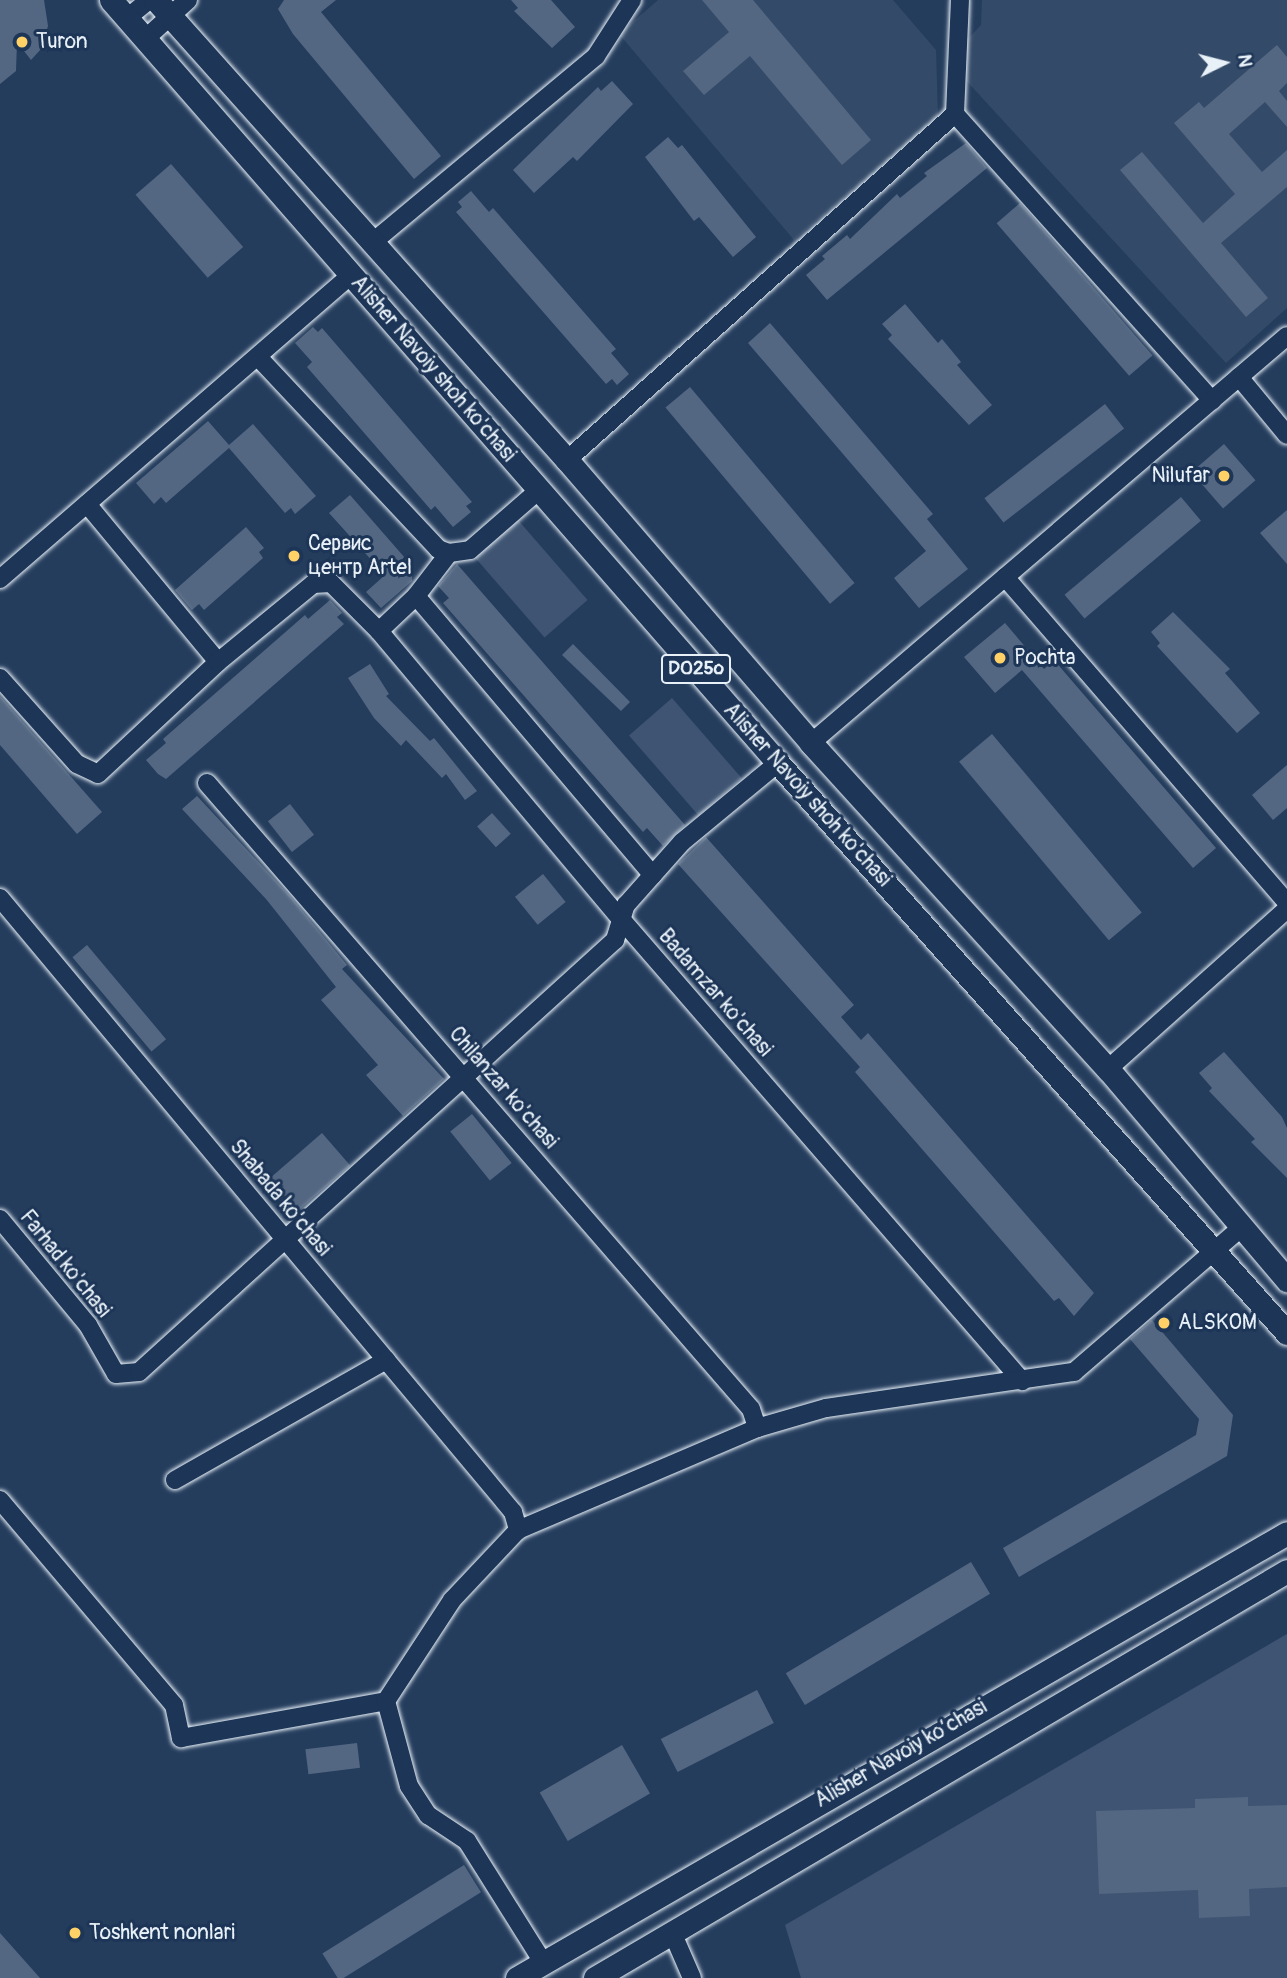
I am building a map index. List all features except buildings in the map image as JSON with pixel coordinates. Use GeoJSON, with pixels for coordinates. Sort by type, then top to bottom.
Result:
{"type":"FeatureCollection","features":[{"type":"Feature","properties":{"kind":"main road","name":"Alisher Navoiy shoh ko'chasi"},"geometry":{"type":"LineString","coordinates":[[111,0],[778,763],[1218,1251],[1287,1333]]}},
{"type":"Feature","properties":{"kind":"main road","name":"Alisher Navoiy shoh ko'chasi"},"geometry":{"type":"LineString","coordinates":[[156,0],[567,460],[811,743],[1108,1069],[1287,1280]]}},
{"type":"Feature","properties":{"kind":"main road","name":"Alisher Navoiy ko’chasi"},"geometry":{"type":"LineString","coordinates":[[517,1978],[1052,1666],[1287,1533]]}},
{"type":"Feature","properties":{"kind":"main road","name":"Alisher Navoiy ko’chasi"},"geometry":{"type":"LineString","coordinates":[[595,1978],[1287,1571]]}},
{"type":"Feature","properties":{"kind":"main road"},"geometry":{"type":"LineString","coordinates":[[1052,1666],[1072,1699]]}},
{"type":"Feature","properties":{"kind":"main road"},"geometry":{"type":"LineString","coordinates":[[680,1882],[700,1915]]}},
{"type":"Feature","properties":{"kind":"street"},"geometry":{"type":"LineString","coordinates":[[127,18],[149,0]]}},
{"type":"Feature","properties":{"kind":"street"},"geometry":{"type":"LineString","coordinates":[[145,39],[188,0]]}},
{"type":"Feature","properties":{"kind":"street"},"geometry":{"type":"LineString","coordinates":[[373,242],[596,56],[632,0]]}},
{"type":"Feature","properties":{"kind":"street"},"geometry":{"type":"LineString","coordinates":[[961,0],[955,114],[1212,400]]}},
{"type":"Feature","properties":{"kind":"street"},"geometry":{"type":"LineString","coordinates":[[567,460],[955,114]]}},
{"type":"Feature","properties":{"kind":"street"},"geometry":{"type":"LineString","coordinates":[[0,579],[351,275]]}},
{"type":"Feature","properties":{"kind":"street"},"geometry":{"type":"LineString","coordinates":[[811,743],[1287,336]]}},
{"type":"Feature","properties":{"kind":"street"},"geometry":{"type":"LineString","coordinates":[[258,357],[438,549],[449,554],[470,550],[539,490]]}},
{"type":"Feature","properties":{"kind":"street"},"geometry":{"type":"LineString","coordinates":[[1240,377],[1284,425]]}},
{"type":"Feature","properties":{"kind":"street"},"geometry":{"type":"LineString","coordinates":[[87,504],[218,662]]}},
{"type":"Feature","properties":{"kind":"street"},"geometry":{"type":"LineString","coordinates":[[379,631],[416,596],[449,554]]}},
{"type":"Feature","properties":{"kind":"street"},"geometry":{"type":"LineString","coordinates":[[1005,577],[1287,902]]}},
{"type":"Feature","properties":{"kind":"street","name":"Badamzar ko'chasi"},"geometry":{"type":"LineString","coordinates":[[0,678],[77,764],[98,774],[218,662],[313,584],[331,583],[379,631],[621,919],[1022,1381]]}},
{"type":"Feature","properties":{"kind":"street"},"geometry":{"type":"LineString","coordinates":[[416,596],[653,875]]}},
{"type":"Feature","properties":{"kind":"street"},"geometry":{"type":"LineString","coordinates":[[285,1240],[615,940],[626,905],[682,842],[778,763]]}},
{"type":"Feature","properties":{"kind":"street","name":"Chilanzar ko'chasi"},"geometry":{"type":"LineString","coordinates":[[207,783],[751,1409],[757,1428]]}},
{"type":"Feature","properties":{"kind":"street","name":"Shabada ko'chasi"},"geometry":{"type":"LineString","coordinates":[[0,898],[513,1512],[518,1530]]}},
{"type":"Feature","properties":{"kind":"street"},"geometry":{"type":"LineString","coordinates":[[1108,1069],[1287,909]]}},
{"type":"Feature","properties":{"kind":"street","name":"Farhad ko'chasi"},"geometry":{"type":"LineString","coordinates":[[0,1219],[88,1325],[116,1374],[139,1372],[285,1240]]}},
{"type":"Feature","properties":{"kind":"street"},"geometry":{"type":"LineString","coordinates":[[0,1500],[174,1705],[181,1738],[386,1701],[452,1600],[518,1530],[757,1428],[826,1408],[1074,1372],[1218,1251],[1242,1227]]}},
{"type":"Feature","properties":{"kind":"street"},"geometry":{"type":"LineString","coordinates":[[174,1480],[386,1360]]}},
{"type":"Feature","properties":{"kind":"street"},"geometry":{"type":"LineString","coordinates":[[386,1701],[410,1786],[428,1815],[467,1841],[543,1962]]}},
{"type":"Feature","properties":{"kind":"street"},"geometry":{"type":"LineString","coordinates":[[672,1932],[692,1978]]}},
{"type":"Feature","properties":{"kind":"shaded area"},"geometry":{"type":"Polygon","coordinates":[[[658,0],[893,0],[936,50],[938,117],[794,240],[619,34],[658,0]]]}},
{"type":"Feature","properties":{"kind":"shaded area"},"geometry":{"type":"Polygon","coordinates":[[[982,0],[1287,0],[1287,308],[1226,363],[962,76],[964,43],[981,25],[982,0]]]}},
{"type":"Feature","properties":{"kind":"shaded area"},"geometry":{"type":"Polygon","coordinates":[[[518,520],[588,600],[545,637],[475,557],[518,520]]]}},
{"type":"Feature","properties":{"kind":"shaded area"},"geometry":{"type":"Polygon","coordinates":[[[672,698],[742,778],[699,815],[629,735],[672,698]]]}},
{"type":"Feature","properties":{"kind":"shaded area"},"geometry":{"type":"Polygon","coordinates":[[[1287,1634],[1287,1978],[801,1978],[785,1925],[1287,1634]]]}},
{"type":"Feature","properties":{"kind":"place","name":"Turon"},"geometry":{"type":"Point","coordinates":[22,42]}},
{"type":"Feature","properties":{"kind":"place","name":"Nilufar"},"geometry":{"type":"Point","coordinates":[1224,476]}},
{"type":"Feature","properties":{"kind":"place","name":"Сервис центр Artel"},"geometry":{"type":"Point","coordinates":[294,556]}},
{"type":"Feature","properties":{"kind":"place","name":"Pochta"},"geometry":{"type":"Point","coordinates":[1000,658]}},
{"type":"Feature","properties":{"kind":"place","name":"ALSKOM"},"geometry":{"type":"Point","coordinates":[1164,1323]}},
{"type":"Feature","properties":{"kind":"place","name":"Toshkent nonlari"},"geometry":{"type":"Point","coordinates":[75,1933]}}]}
